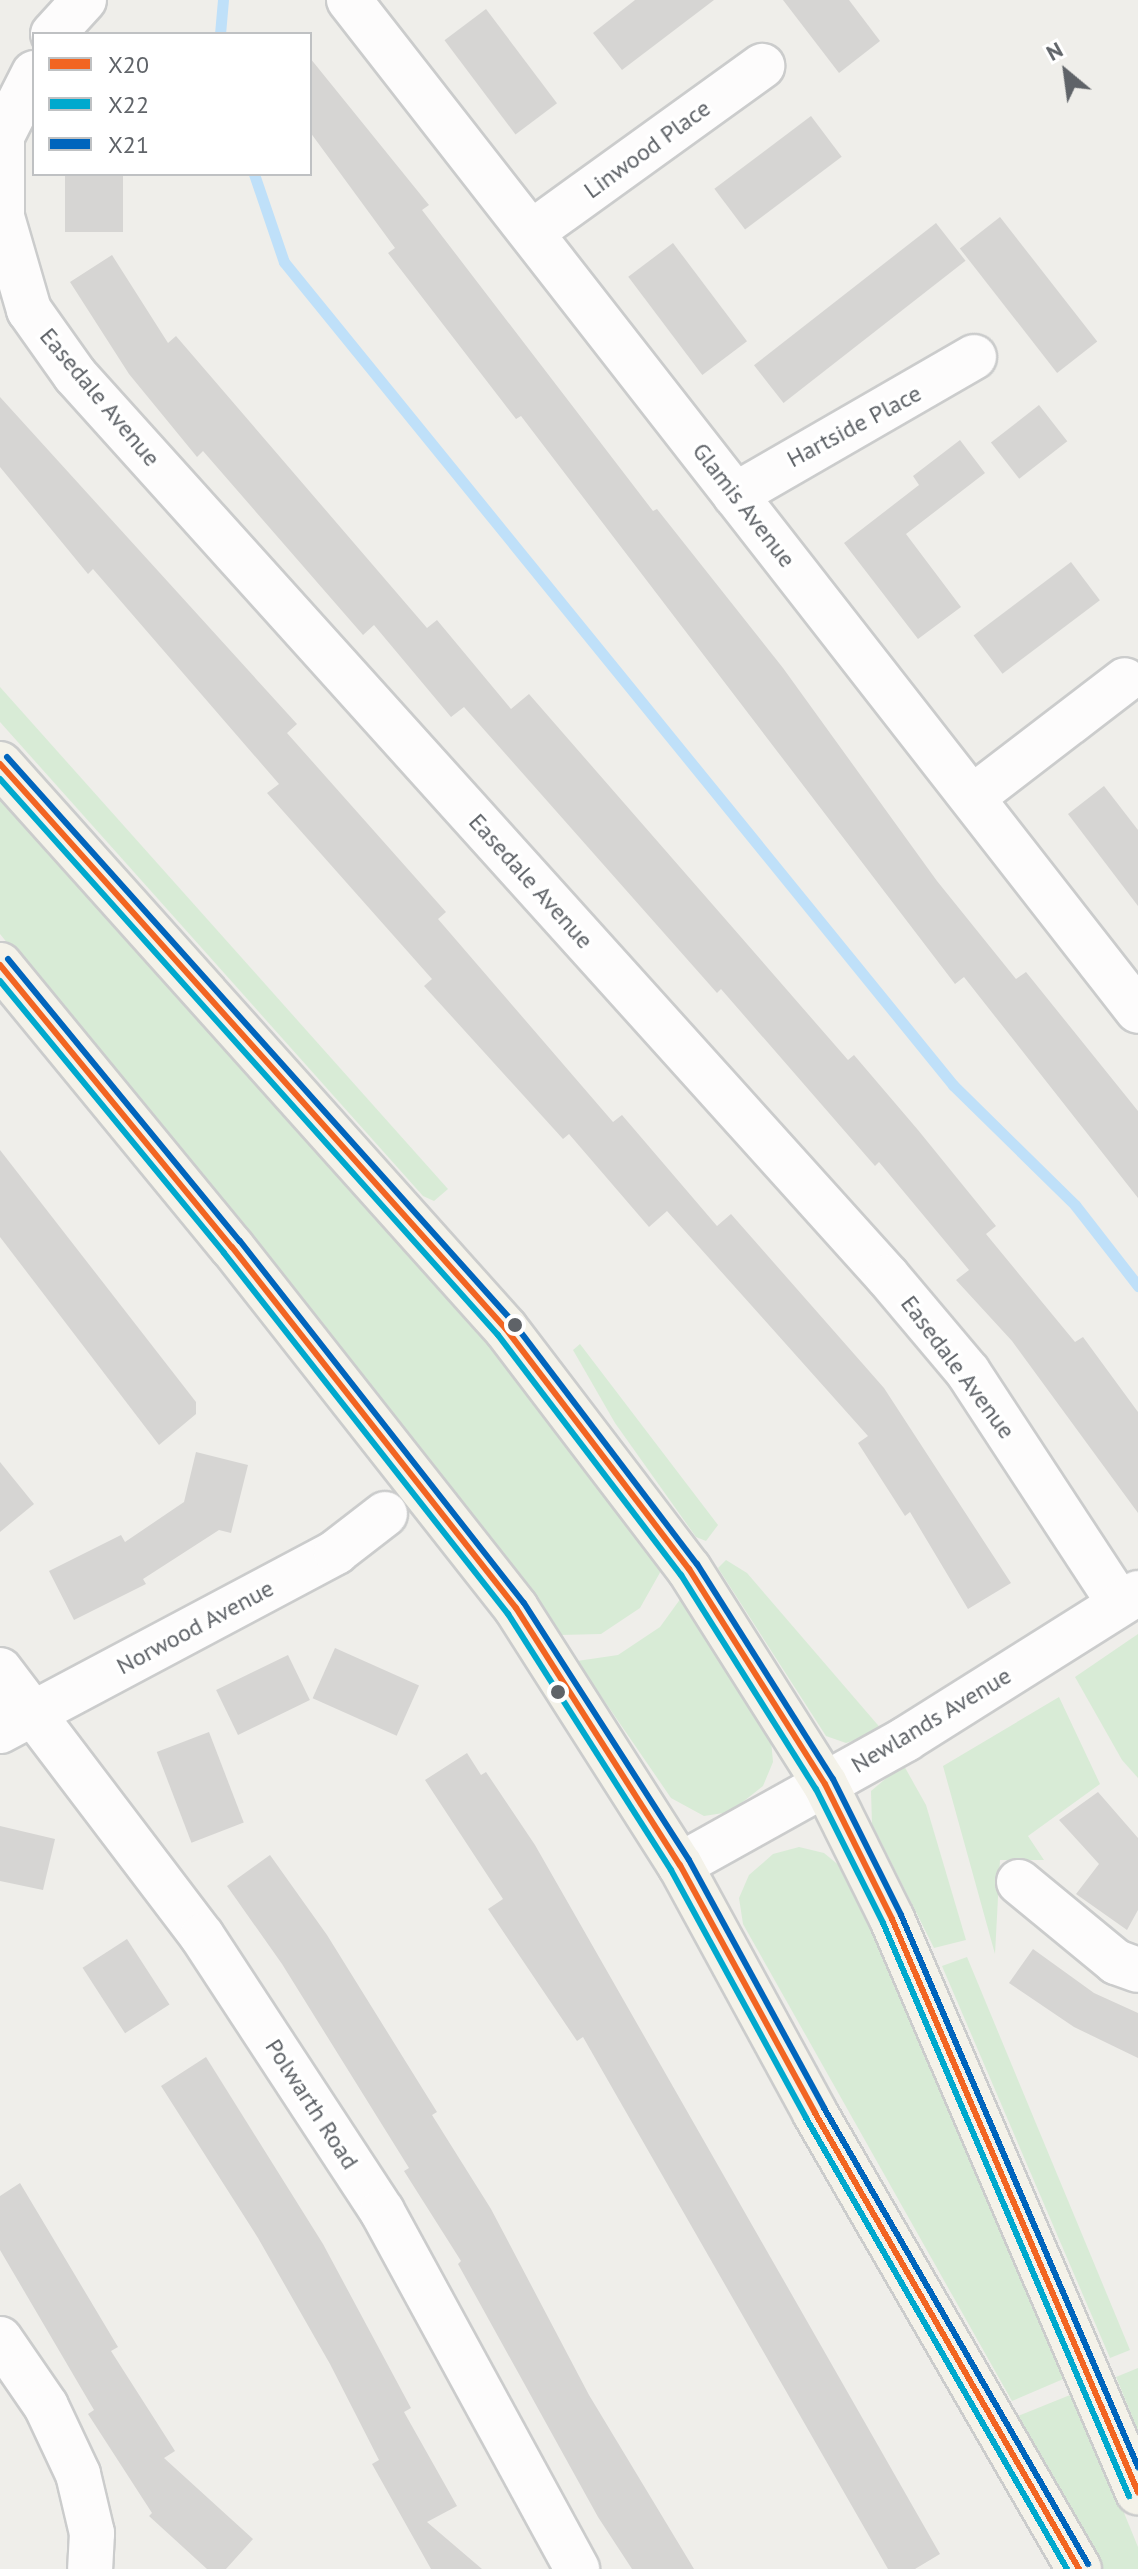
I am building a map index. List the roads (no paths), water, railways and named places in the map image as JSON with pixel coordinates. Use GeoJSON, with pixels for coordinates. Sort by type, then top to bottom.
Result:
{"type":"FeatureCollection","features":[{"type":"Feature","properties":{"kind":"main road"},"geometry":{"type":"LineString","coordinates":[[0,764],[506,1329],[689,1569],[825,1784],[892,1919],[1138,2492]]}},
{"type":"Feature","properties":{"kind":"main road"},"geometry":{"type":"LineString","coordinates":[[0,965],[232,1247],[516,1608],[680,1865],[815,2113],[1079,2569]]}},
{"type":"Feature","properties":{"kind":"street"},"geometry":{"type":"LineString","coordinates":[[55,32],[84,0]]}},
{"type":"Feature","properties":{"kind":"street","name":"Glamis Avenue"},"geometry":{"type":"LineString","coordinates":[[349,0],[974,796],[1138,1011]]}},
{"type":"Feature","properties":{"kind":"street","name":"Linwood Place"},"geometry":{"type":"LineString","coordinates":[[532,232],[762,66]]}},
{"type":"Feature","properties":{"kind":"street"},"geometry":{"type":"LineString","coordinates":[[1,140],[32,77]]}},
{"type":"Feature","properties":{"kind":"street","name":"Easedale Avenue"},"geometry":{"type":"LineString","coordinates":[[1,140],[2,217],[29,310],[75,375],[888,1277],[968,1372],[1128,1598]]}},
{"type":"Feature","properties":{"kind":"street","name":"Hartside Place"},"geometry":{"type":"LineString","coordinates":[[735,495],[974,357]]}},
{"type":"Feature","properties":{"kind":"street"},"geometry":{"type":"LineString","coordinates":[[974,796],[1125,680]]}},
{"type":"Feature","properties":{"kind":"street","name":"Norwood Avenue"},"geometry":{"type":"LineString","coordinates":[[16,1722],[336,1552],[385,1514]]}},
{"type":"Feature","properties":{"kind":"street","name":"Newlands Avenue"},"geometry":{"type":"LineString","coordinates":[[680,1865],[906,1739],[1128,1598]]}},
{"type":"Feature","properties":{"kind":"street","name":"Polwarth Road"},"geometry":{"type":"LineString","coordinates":[[0,1670],[16,1722],[202,1936],[382,2211],[577,2569]]}},
{"type":"Feature","properties":{"kind":"street"},"geometry":{"type":"LineString","coordinates":[[1019,1882],[1116,1962],[1138,1970]]}},
{"type":"Feature","properties":{"kind":"street"},"geometry":{"type":"LineString","coordinates":[[0,2339],[46,2406],[78,2474],[92,2533],[90,2569]]}},
{"type":"Feature","properties":{"kind":"waterway"},"geometry":{"type":"LineString","coordinates":[[220,32],[223,0]]}},
{"type":"Feature","properties":{"kind":"waterway"},"geometry":{"type":"LineString","coordinates":[[255,176],[284,262],[953,1085],[1075,1205],[1138,1286]]}}]}
